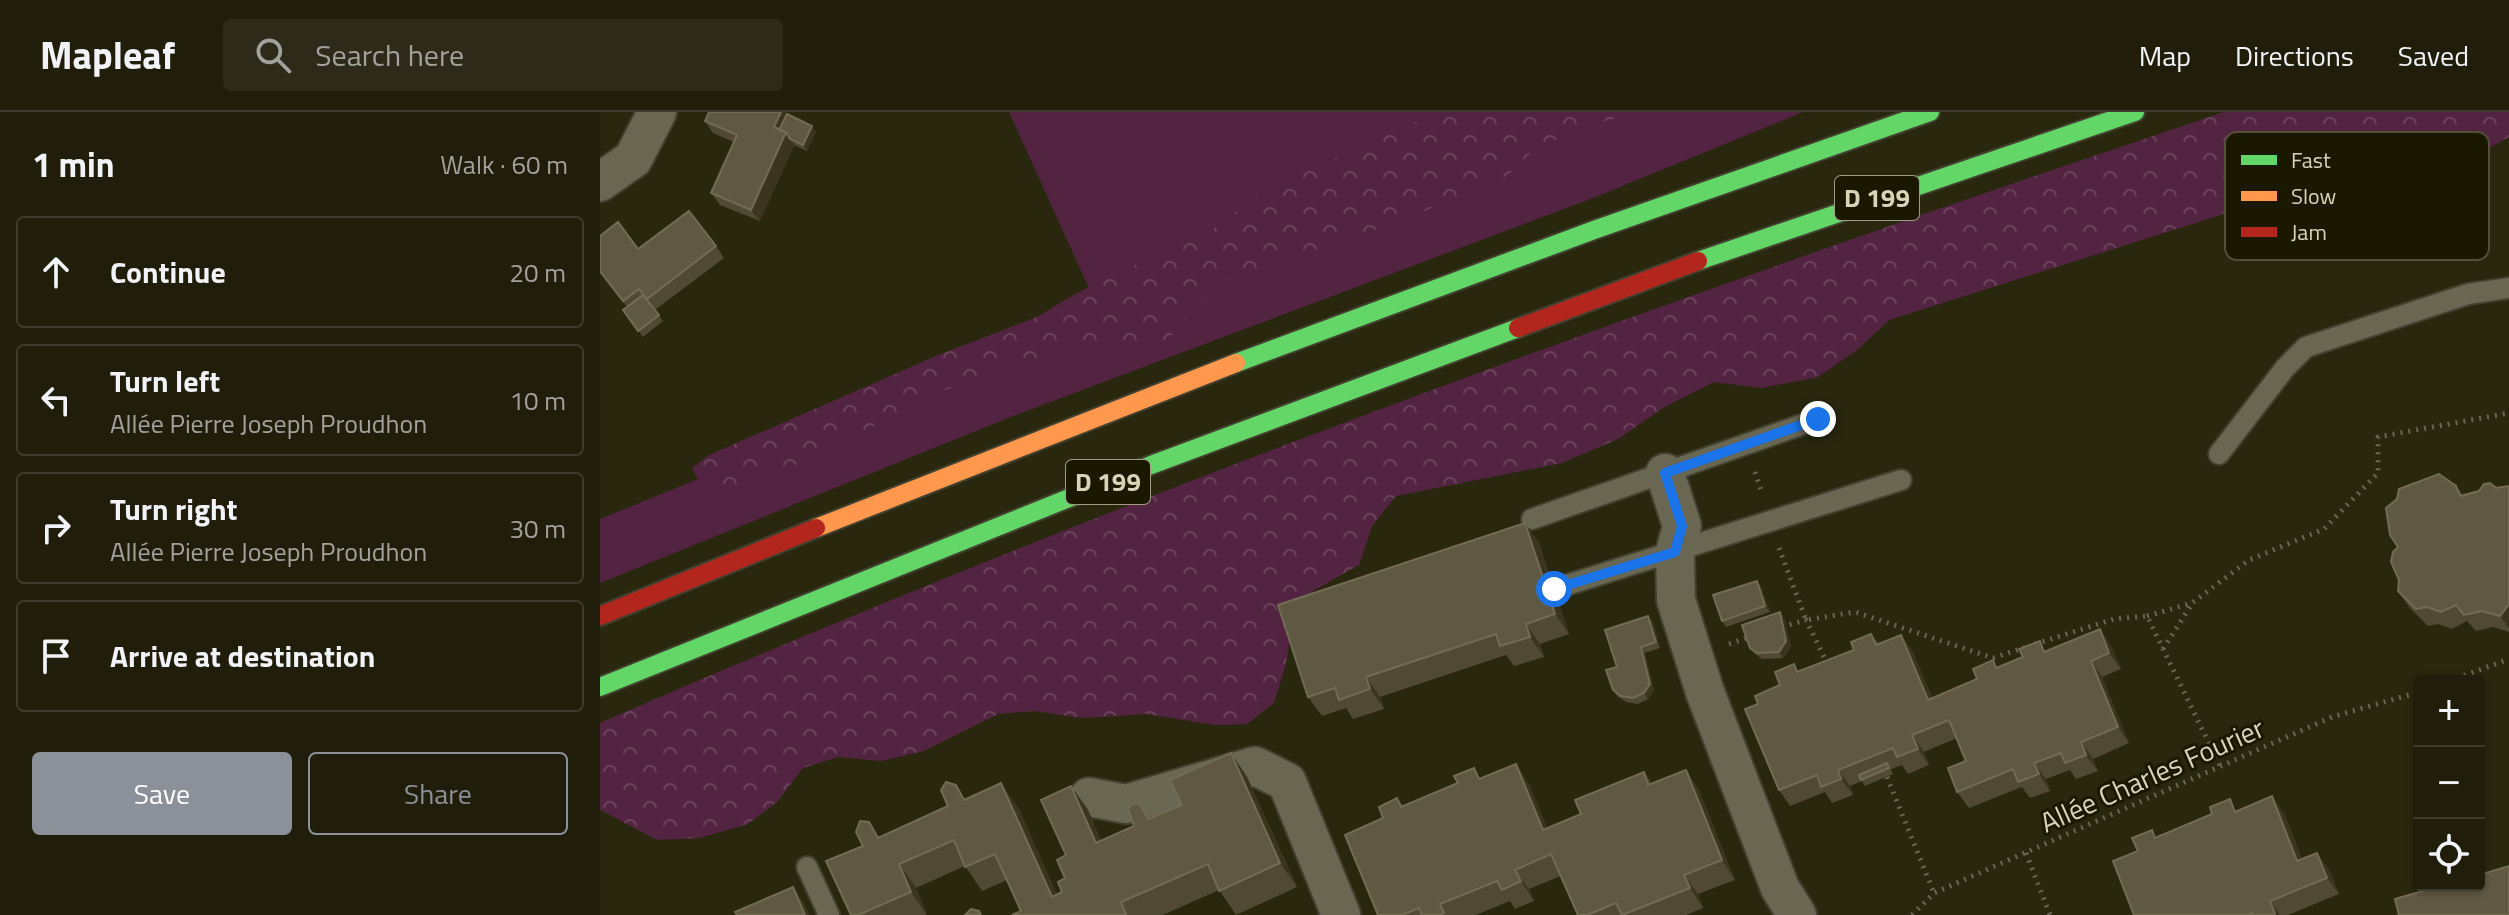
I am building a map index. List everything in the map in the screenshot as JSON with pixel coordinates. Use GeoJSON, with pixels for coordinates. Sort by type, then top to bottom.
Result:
{"type":"FeatureCollection","features":[{"type":"Feature","properties":{"kind":"highway","name":"D 199"},"geometry":{"type":"LineString","coordinates":[[600,616],[1201,376],[1604,226],[1930,112]]}},
{"type":"Feature","properties":{"kind":"highway","name":"D 199"},"geometry":{"type":"LineString","coordinates":[[600,687],[1136,470],[1773,233],[2135,112]]}},
{"type":"Feature","properties":{"kind":"street"},"geometry":{"type":"LineString","coordinates":[[600,182],[633,159],[657,112]]}},
{"type":"Feature","properties":{"kind":"street"},"geometry":{"type":"LineString","coordinates":[[1665,473],[1682,526],[1675,552],[1676,600],[1693,655],[1780,888],[1797,915]]}},
{"type":"Feature","properties":{"kind":"street"},"geometry":{"type":"LineString","coordinates":[[1089,797],[1126,804],[1255,766],[1287,782],[1341,915]]}},
{"type":"Feature","properties":{"kind":"lane"},"geometry":{"type":"LineString","coordinates":[[2219,454],[2285,368],[2306,347],[2468,294],[2509,288]]}},
{"type":"Feature","properties":{"kind":"lane"},"geometry":{"type":"LineString","coordinates":[[1532,519],[1818,419]]}},
{"type":"Feature","properties":{"kind":"lane"},"geometry":{"type":"LineString","coordinates":[[1554,589],[1901,480]]}},
{"type":"Feature","properties":{"kind":"lane"},"geometry":{"type":"LineString","coordinates":[[807,867],[829,915]]}},
{"type":"Feature","properties":{"kind":"path"},"geometry":{"type":"LineString","coordinates":[[2163,649],[2192,603],[2249,560],[2324,529],[2378,473],[2378,437],[2509,413]]}},
{"type":"Feature","properties":{"kind":"path"},"geometry":{"type":"LineString","coordinates":[[1746,444],[1806,620],[1834,678]]}},
{"type":"Feature","properties":{"kind":"path"},"geometry":{"type":"LineString","coordinates":[[1778,628],[1855,612],[1993,658],[2114,619],[2147,616],[2192,603]]}},
{"type":"Feature","properties":{"kind":"path"},"geometry":{"type":"LineString","coordinates":[[2147,616],[2221,768]]}},
{"type":"Feature","properties":{"kind":"path"},"geometry":{"type":"LineString","coordinates":[[1693,655],[1764,633]]}},
{"type":"Feature","properties":{"kind":"path"},"geometry":{"type":"LineString","coordinates":[[2465,675],[2509,659]]}},
{"type":"Feature","properties":{"kind":"path","name":"Allée Charles Fourier"},"geometry":{"type":"LineString","coordinates":[[1912,915],[1934,893],[2332,717],[2413,694]]}},
{"type":"Feature","properties":{"kind":"path"},"geometry":{"type":"LineString","coordinates":[[1887,777],[1934,893]]}},
{"type":"Feature","properties":{"kind":"path"},"geometry":{"type":"LineString","coordinates":[[2026,853],[2050,915]]}},
{"type":"Feature","properties":{"kind":"green space"},"geometry":{"type":"Polygon","coordinates":[[[1009,112],[1803,112],[1593,198],[1008,418],[600,583],[600,519],[779,446],[1093,297],[1009,112]]]}},
{"type":"Feature","properties":{"kind":"green space"},"geometry":{"type":"Polygon","coordinates":[[[1437,112],[1640,112],[1598,123],[1536,148],[1507,176],[1403,220],[1227,280],[1189,313],[1164,345],[1124,351],[1076,339],[1024,364],[942,391],[808,460],[730,492],[704,491],[692,468],[709,455],[936,356],[1039,316],[1103,280],[1207,233],[1248,199],[1437,112]]]}},
{"type":"Feature","properties":{"kind":"green space"},"geometry":{"type":"Polygon","coordinates":[[[2224,112],[2509,112],[2509,137],[2489,148],[2489,132],[2225,132],[2225,214],[1889,320],[1857,350],[1818,377],[1761,388],[1714,382],[1666,406],[1618,439],[1562,463],[1396,496],[1372,526],[1359,565],[1313,591],[1292,625],[1286,664],[1274,703],[1247,724],[1215,725],[1146,714],[1082,718],[1034,711],[998,714],[924,751],[881,761],[838,757],[803,768],[777,802],[748,824],[699,838],[657,840],[600,810],[600,723],[799,638],[1202,477],[1609,325],[2224,112]]]}},
{"type":"Feature","properties":{"kind":"building"},"geometry":{"type":"Polygon","coordinates":[[[709,112],[781,112],[774,127],[786,132],[751,210],[711,193],[737,135],[705,121],[709,112]]]}},
{"type":"Feature","properties":{"kind":"building"},"geometry":{"type":"Polygon","coordinates":[[[787,114],[812,126],[803,145],[779,130],[787,114]]]}},
{"type":"Feature","properties":{"kind":"building"},"geometry":{"type":"Polygon","coordinates":[[[689,211],[716,246],[647,299],[639,289],[623,301],[600,271],[600,236],[618,222],[638,249],[689,211]]]}},
{"type":"Feature","properties":{"kind":"building"},"geometry":{"type":"Polygon","coordinates":[[[643,295],[659,315],[638,331],[623,310],[643,295]]]}},
{"type":"Feature","properties":{"kind":"building"},"geometry":{"type":"Polygon","coordinates":[[[2439,474],[2456,486],[2460,496],[2479,491],[2484,484],[2490,483],[2496,488],[2509,486],[2509,604],[2500,616],[2482,611],[2464,615],[2456,605],[2441,612],[2427,607],[2416,609],[2398,591],[2399,580],[2391,562],[2393,552],[2398,547],[2390,535],[2386,508],[2397,499],[2399,489],[2439,474]]]}},
{"type":"Feature","properties":{"kind":"building"},"geometry":{"type":"Polygon","coordinates":[[[1525,523],[1555,614],[1526,624],[1530,637],[1500,646],[1496,634],[1366,677],[1370,689],[1339,700],[1335,688],[1308,697],[1278,605],[1525,523]]]}},
{"type":"Feature","properties":{"kind":"building"},"geometry":{"type":"Polygon","coordinates":[[[1757,581],[1765,606],[1722,621],[1713,595],[1757,581]]]}},
{"type":"Feature","properties":{"kind":"building"},"geometry":{"type":"Polygon","coordinates":[[[1780,612],[1786,641],[1779,652],[1757,653],[1750,648],[1742,625],[1780,612]]]}},
{"type":"Feature","properties":{"kind":"building"},"geometry":{"type":"Polygon","coordinates":[[[1648,616],[1656,642],[1641,647],[1650,684],[1644,693],[1633,698],[1621,696],[1613,690],[1606,670],[1617,667],[1605,630],[1648,616]]]}},
{"type":"Feature","properties":{"kind":"building"},"geometry":{"type":"Polygon","coordinates":[[[2100,629],[2109,653],[2091,661],[2118,727],[2081,742],[2086,755],[2065,763],[2061,753],[2034,763],[2039,774],[2018,782],[2013,769],[1957,792],[1948,768],[1966,761],[1949,720],[1912,735],[1918,749],[1897,757],[1893,748],[1838,770],[1841,779],[1821,787],[1817,775],[1779,790],[1745,709],[1758,704],[1755,696],[1780,685],[1775,672],[1794,664],[1797,672],[1854,650],[1851,642],[1871,634],[1876,645],[1901,635],[1928,700],[1977,679],[1973,669],[1993,660],[1996,668],[2023,657],[2019,649],[2040,641],[2044,652],[2100,629]]]}},
{"type":"Feature","properties":{"kind":"building"},"geometry":{"type":"Polygon","coordinates":[[[1231,753],[1280,863],[1219,891],[1208,864],[1121,902],[1126,915],[1012,915],[1021,911],[995,854],[965,867],[954,840],[899,864],[911,892],[858,915],[851,915],[826,861],[863,846],[856,832],[860,821],[869,822],[878,838],[948,806],[941,790],[946,782],[956,785],[964,800],[1001,783],[1052,897],[1062,892],[1058,882],[1065,878],[1057,860],[1066,855],[1041,800],[1071,786],[1096,843],[1134,826],[1128,809],[1132,804],[1139,803],[1148,819],[1182,805],[1170,780],[1231,753]]]}},
{"type":"Feature","properties":{"kind":"building"},"geometry":{"type":"Polygon","coordinates":[[[1887,763],[1889,768],[1861,780],[1859,775],[1887,763]]]}},
{"type":"Feature","properties":{"kind":"building"},"geometry":{"type":"Polygon","coordinates":[[[1516,764],[1543,830],[1581,814],[1575,800],[1644,772],[1648,785],[1686,770],[1722,860],[1684,875],[1690,888],[1622,915],[1616,903],[1587,915],[1578,915],[1551,854],[1515,870],[1521,881],[1502,890],[1497,881],[1440,904],[1444,913],[1439,915],[1422,915],[1419,908],[1402,915],[1378,915],[1345,835],[1383,818],[1379,807],[1397,798],[1401,807],[1458,783],[1454,776],[1474,768],[1479,779],[1516,764]]]}},
{"type":"Feature","properties":{"kind":"building"},"geometry":{"type":"Polygon","coordinates":[[[2272,796],[2297,861],[2317,853],[2327,878],[2270,901],[2275,914],[2272,915],[2134,915],[2113,861],[2138,851],[2132,838],[2152,830],[2155,838],[2212,814],[2210,807],[2230,799],[2235,812],[2272,796]]]}},
{"type":"Feature","properties":{"kind":"building"},"geometry":{"type":"Polygon","coordinates":[[[2509,866],[2509,915],[2399,915],[2395,899],[2423,891],[2485,891],[2485,873],[2509,866]]]}},
{"type":"Feature","properties":{"kind":"building"},"geometry":{"type":"Polygon","coordinates":[[[793,887],[805,915],[737,915],[735,912],[793,887]]]}},
{"type":"Feature","properties":{"kind":"building"},"geometry":{"type":"Polygon","coordinates":[[[971,909],[979,911],[981,915],[965,915],[971,909]]]}},
{"type":"Feature","properties":{"kind":"traffic: fast"},"geometry":{"type":"LineString","coordinates":[[1236,363],[1594,230],[1930,112]]}},
{"type":"Feature","properties":{"kind":"traffic: fast"},"geometry":{"type":"LineString","coordinates":[[1698,261],[2135,112]]}},
{"type":"Feature","properties":{"kind":"traffic: fast"},"geometry":{"type":"LineString","coordinates":[[600,687],[1151,465],[1518,328]]}},
{"type":"Feature","properties":{"kind":"traffic: slow"},"geometry":{"type":"LineString","coordinates":[[816,528],[1236,363]]}},
{"type":"Feature","properties":{"kind":"traffic: jam"},"geometry":{"type":"LineString","coordinates":[[1518,328],[1698,261]]}},
{"type":"Feature","properties":{"kind":"traffic: jam"},"geometry":{"type":"LineString","coordinates":[[600,616],[816,528]]}},
{"type":"Feature","properties":{"kind":"route"},"geometry":{"type":"LineString","coordinates":[[1554,589],[1675,552],[1682,526],[1665,473],[1818,419]]}}]}
